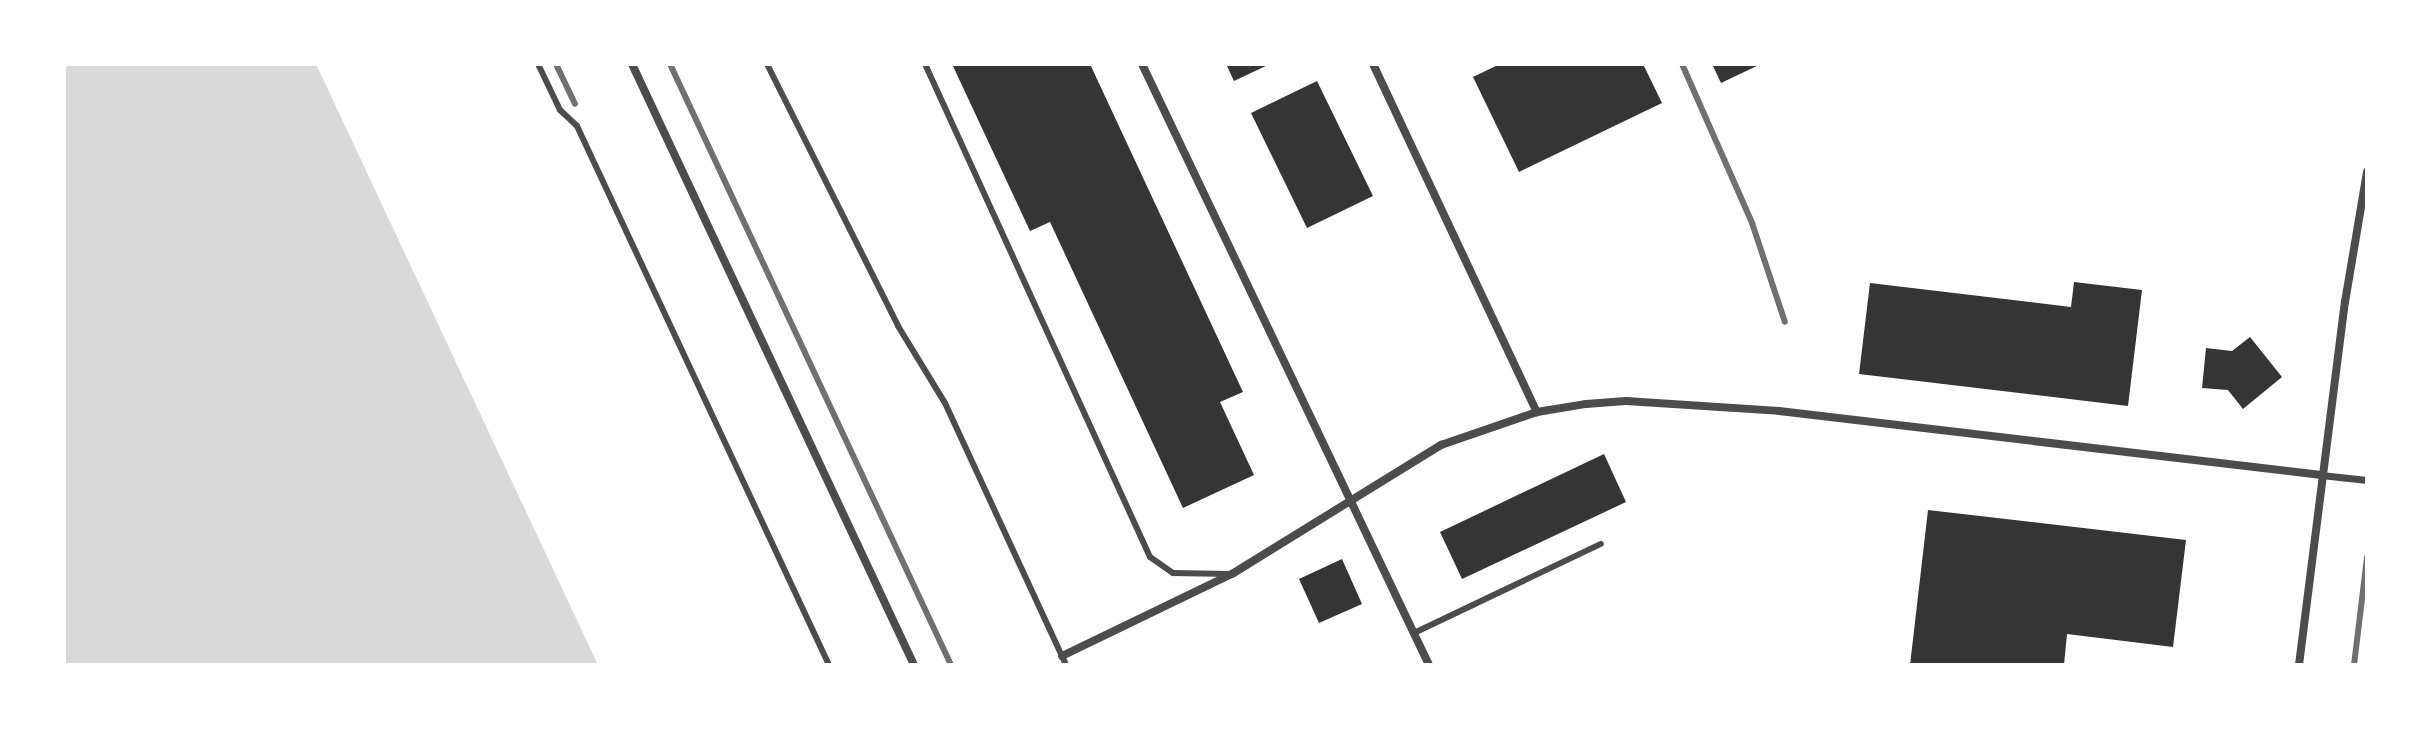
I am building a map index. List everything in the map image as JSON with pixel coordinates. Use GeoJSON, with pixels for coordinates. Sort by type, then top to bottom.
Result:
{"type":"FeatureCollection","features":[{"type":"Feature","properties":{"kind":"street"},"geometry":{"type":"LineString","coordinates":[[632,64],[914,665]]}},
{"type":"Feature","properties":{"kind":"street"},"geometry":{"type":"LineString","coordinates":[[1142,64],[1429,665]]}},
{"type":"Feature","properties":{"kind":"street"},"geometry":{"type":"LineString","coordinates":[[1373,64],[1537,412]]}},
{"type":"Feature","properties":{"kind":"street"},"geometry":{"type":"LineString","coordinates":[[2299,665],[2321,475],[2367,172]]}},
{"type":"Feature","properties":{"kind":"street"},"geometry":{"type":"LineString","coordinates":[[1064,660],[1232,574],[1441,445],[1537,412],[1626,401],[1779,411],[2367,480]]}},
{"type":"Feature","properties":{"kind":"lane"},"geometry":{"type":"LineString","coordinates":[[538,64],[560,110],[577,126],[829,665]]}},
{"type":"Feature","properties":{"kind":"lane"},"geometry":{"type":"LineString","coordinates":[[767,64],[898,326],[945,403],[1064,660]]}},
{"type":"Feature","properties":{"kind":"lane"},"geometry":{"type":"LineString","coordinates":[[925,64],[1150,557],[1173,573],[1232,574]]}},
{"type":"Feature","properties":{"kind":"lane"},"geometry":{"type":"LineString","coordinates":[[1414,633],[1601,544]]}},
{"type":"Feature","properties":{"kind":"shaded area"},"geometry":{"type":"Polygon","coordinates":[[[64,64],[316,64],[598,665],[64,665],[64,64]]]}},
{"type":"Feature","properties":{"kind":"building"},"geometry":{"type":"Polygon","coordinates":[[[952,64],[1090,64],[1243,392],[1220,402],[1254,475],[1183,508],[1050,222],[1030,231],[952,64]]]}},
{"type":"Feature","properties":{"kind":"building"},"geometry":{"type":"Polygon","coordinates":[[[1226,64],[1270,64],[1234,81],[1226,64]]]}},
{"type":"Feature","properties":{"kind":"building"},"geometry":{"type":"Polygon","coordinates":[[[1500,64],[1643,64],[1662,103],[1519,172],[1473,77],[1500,64]]]}},
{"type":"Feature","properties":{"kind":"building"},"geometry":{"type":"Polygon","coordinates":[[[1712,64],[1761,64],[1721,83],[1712,64]]]}},
{"type":"Feature","properties":{"kind":"building"},"geometry":{"type":"Polygon","coordinates":[[[1317,81],[1373,196],[1307,228],[1251,113],[1317,81]]]}},
{"type":"Feature","properties":{"kind":"building"},"geometry":{"type":"Polygon","coordinates":[[[2074,282],[2142,290],[2128,406],[1859,374],[1870,283],[2071,307],[2074,282]]]}},
{"type":"Feature","properties":{"kind":"building"},"geometry":{"type":"Polygon","coordinates":[[[2250,337],[2282,377],[2243,409],[2228,390],[2202,388],[2206,348],[2232,351],[2250,337]]]}},
{"type":"Feature","properties":{"kind":"building"},"geometry":{"type":"Polygon","coordinates":[[[1604,454],[1626,502],[1462,579],[1440,532],[1604,454]]]}},
{"type":"Feature","properties":{"kind":"building"},"geometry":{"type":"Polygon","coordinates":[[[1928,510],[2186,540],[2173,647],[2067,634],[2064,665],[1910,665],[1928,510]]]}},
{"type":"Feature","properties":{"kind":"building"},"geometry":{"type":"Polygon","coordinates":[[[1342,559],[1362,604],[1319,623],[1299,579],[1342,559]]]}},
{"type":"Feature","properties":{"kind":"railway"},"geometry":{"type":"LineString","coordinates":[[556,64],[575,104]]}},
{"type":"Feature","properties":{"kind":"railway"},"geometry":{"type":"LineString","coordinates":[[670,64],[951,665]]}},
{"type":"Feature","properties":{"kind":"railway"},"geometry":{"type":"LineString","coordinates":[[1682,64],[1752,223],[1785,322]]}},
{"type":"Feature","properties":{"kind":"railway"},"geometry":{"type":"LineString","coordinates":[[2354,665],[2367,557]]}}]}
